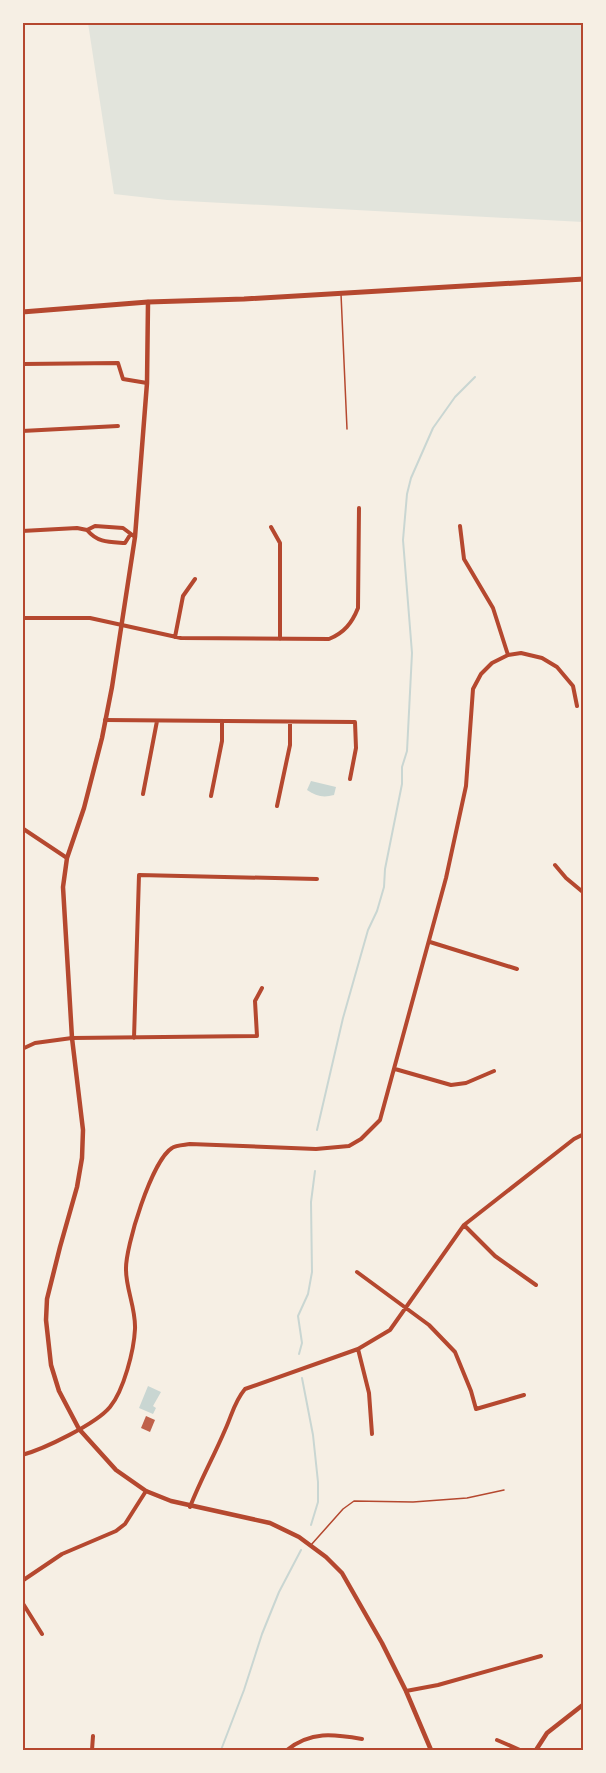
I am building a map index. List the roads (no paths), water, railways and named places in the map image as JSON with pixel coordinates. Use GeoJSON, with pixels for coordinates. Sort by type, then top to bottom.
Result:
{"type":"FeatureCollection","features":[{"type":"Feature","properties":{"kind":"main road"},"geometry":{"type":"LineString","coordinates":[[22,312],[148,302],[341,294],[584,279]]}},
{"type":"Feature","properties":{"kind":"street"},"geometry":{"type":"LineString","coordinates":[[148,302],[147,383],[133,536],[121,626],[105,720],[84,808],[67,858],[63,887],[72,1038],[83,1130],[82,1158],[77,1186],[47,1299],[46,1320],[51,1365],[59,1391],[79,1429],[116,1470],[146,1491],[171,1502],[270,1523],[299,1536],[342,1573],[406,1691],[431,1750]]}},
{"type":"Feature","properties":{"kind":"street"},"geometry":{"type":"LineString","coordinates":[[23,364],[118,363],[123,379],[147,383]]}},
{"type":"Feature","properties":{"kind":"street"},"geometry":{"type":"LineString","coordinates":[[22,431],[118,426]]}},
{"type":"Feature","properties":{"kind":"street"},"geometry":{"type":"LineString","coordinates":[[22,618],[90,618],[175,637],[329,639],[338,635],[354,618],[358,608],[359,508]]}},
{"type":"Feature","properties":{"kind":"street"},"geometry":{"type":"LineString","coordinates":[[87,530],[95,526],[123,528],[133,536]]}},
{"type":"Feature","properties":{"kind":"street"},"geometry":{"type":"LineString","coordinates":[[460,526],[464,559],[493,608],[508,655]]}},
{"type":"Feature","properties":{"kind":"street"},"geometry":{"type":"LineString","coordinates":[[271,527],[280,543],[280,639]]}},
{"type":"Feature","properties":{"kind":"street"},"geometry":{"type":"LineString","coordinates":[[22,531],[77,528],[87,530],[94,538],[126,543],[133,536]]}},
{"type":"Feature","properties":{"kind":"street"},"geometry":{"type":"LineString","coordinates":[[175,637],[183,596],[195,579]]}},
{"type":"Feature","properties":{"kind":"street"},"geometry":{"type":"LineString","coordinates":[[22,1455],[79,1429],[110,1407],[127,1368],[135,1327],[126,1271],[126,1250],[151,1181],[159,1164],[172,1148],[190,1144],[319,1149],[349,1146],[372,1130],[380,1120],[447,878],[466,786],[473,689],[481,674],[492,663],[508,655],[521,653],[542,657],[557,667],[573,686],[577,706]]}},
{"type":"Feature","properties":{"kind":"street"},"geometry":{"type":"LineString","coordinates":[[105,720],[355,723],[356,748],[350,779]]}},
{"type":"Feature","properties":{"kind":"street"},"geometry":{"type":"LineString","coordinates":[[143,794],[157,721]]}},
{"type":"Feature","properties":{"kind":"street"},"geometry":{"type":"LineString","coordinates":[[211,796],[222,741],[222,721]]}},
{"type":"Feature","properties":{"kind":"street"},"geometry":{"type":"LineString","coordinates":[[277,806],[290,745],[290,722]]}},
{"type":"Feature","properties":{"kind":"street"},"geometry":{"type":"LineString","coordinates":[[22,828],[67,858]]}},
{"type":"Feature","properties":{"kind":"street"},"geometry":{"type":"LineString","coordinates":[[555,865],[584,893]]}},
{"type":"Feature","properties":{"kind":"street"},"geometry":{"type":"LineString","coordinates":[[134,1038],[139,875],[317,879]]}},
{"type":"Feature","properties":{"kind":"street"},"geometry":{"type":"LineString","coordinates":[[430,942],[518,969]]}},
{"type":"Feature","properties":{"kind":"street"},"geometry":{"type":"LineString","coordinates":[[22,1049],[35,1043],[72,1038],[257,1036],[255,1001],[262,988]]}},
{"type":"Feature","properties":{"kind":"street"},"geometry":{"type":"LineString","coordinates":[[394,1069],[451,1085],[466,1083],[494,1071]]}},
{"type":"Feature","properties":{"kind":"street"},"geometry":{"type":"LineString","coordinates":[[190,1507],[226,1429],[234,1404],[245,1389],[358,1349],[390,1330],[464,1225],[574,1138],[584,1134]]}},
{"type":"Feature","properties":{"kind":"street"},"geometry":{"type":"LineString","coordinates":[[464,1225],[495,1256],[536,1285]]}},
{"type":"Feature","properties":{"kind":"street"},"geometry":{"type":"LineString","coordinates":[[357,1272],[429,1325],[455,1352],[476,1409],[524,1395]]}},
{"type":"Feature","properties":{"kind":"street"},"geometry":{"type":"LineString","coordinates":[[358,1349],[369,1393],[372,1434]]}},
{"type":"Feature","properties":{"kind":"street"},"geometry":{"type":"LineString","coordinates":[[22,1581],[62,1554],[116,1531],[125,1524],[146,1491]]}},
{"type":"Feature","properties":{"kind":"street"},"geometry":{"type":"LineString","coordinates":[[22,1602],[42,1634]]}},
{"type":"Feature","properties":{"kind":"street"},"geometry":{"type":"LineString","coordinates":[[406,1691],[438,1685],[541,1656]]}},
{"type":"Feature","properties":{"kind":"street"},"geometry":{"type":"LineString","coordinates":[[536,1750],[547,1733],[584,1704]]}},
{"type":"Feature","properties":{"kind":"street"},"geometry":{"type":"LineString","coordinates":[[92,1750],[93,1736]]}},
{"type":"Feature","properties":{"kind":"street"},"geometry":{"type":"LineString","coordinates":[[287,1750],[310,1736],[343,1736],[362,1739]]}},
{"type":"Feature","properties":{"kind":"street"},"geometry":{"type":"LineString","coordinates":[[497,1740],[520,1750]]}},
{"type":"Feature","properties":{"kind":"lane"},"geometry":{"type":"LineString","coordinates":[[341,294],[347,429]]}},
{"type":"Feature","properties":{"kind":"lane"},"geometry":{"type":"LineString","coordinates":[[310,1545],[343,1509],[354,1501],[413,1502],[467,1498],[504,1490]]}},
{"type":"Feature","properties":{"kind":"waterway"},"geometry":{"type":"LineString","coordinates":[[317,1130],[343,1018],[368,930],[377,911],[384,887],[385,869],[402,784],[402,767],[407,751],[412,653],[403,540],[407,494],[411,478],[433,428],[455,397],[475,377]]}},
{"type":"Feature","properties":{"kind":"waterway"},"geometry":{"type":"LineString","coordinates":[[299,1354],[302,1343],[298,1316],[308,1294],[312,1272],[311,1202],[315,1171]]}},
{"type":"Feature","properties":{"kind":"waterway"},"geometry":{"type":"LineString","coordinates":[[302,1378],[313,1435],[318,1482],[318,1502],[311,1525]]}},
{"type":"Feature","properties":{"kind":"waterway"},"geometry":{"type":"LineString","coordinates":[[221,1750],[262,1634],[279,1592],[301,1550]]}}]}
